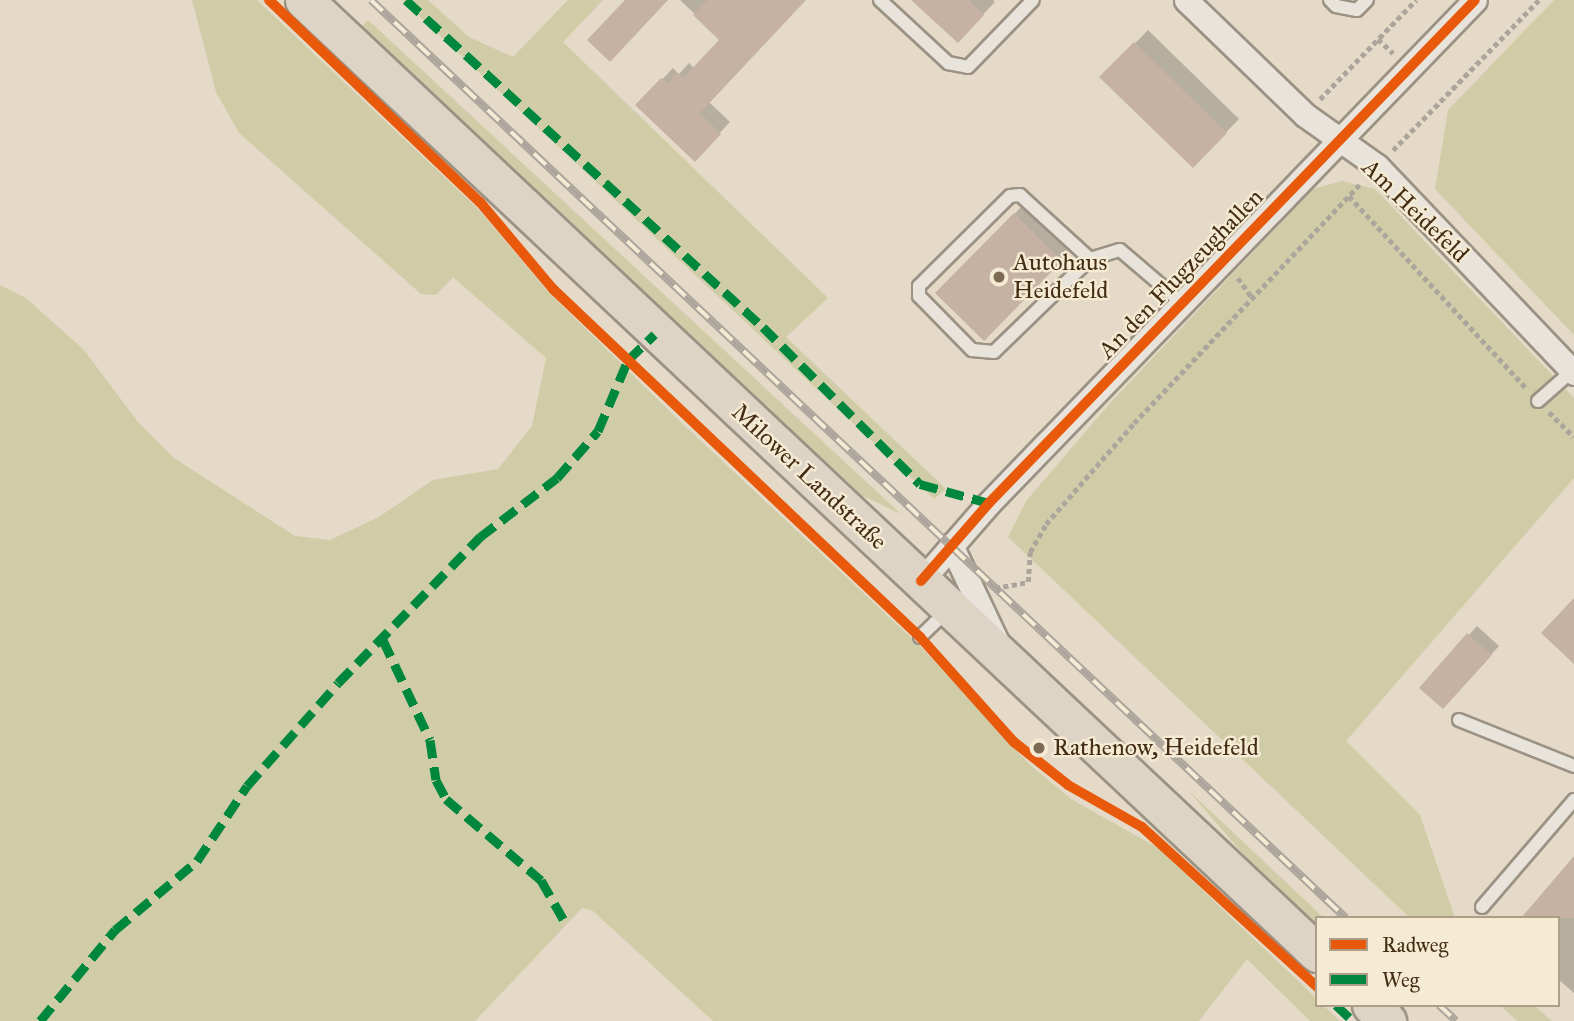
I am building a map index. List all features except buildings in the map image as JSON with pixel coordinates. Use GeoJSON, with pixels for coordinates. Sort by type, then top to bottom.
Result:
{"type":"FeatureCollection","features":[{"type":"Feature","properties":{"kind":"main road","name":"Milower Landstraße"},"geometry":{"type":"LineString","coordinates":[[304,0],[920,581],[963,599],[1004,659],[1315,951]]}},
{"type":"Feature","properties":{"kind":"main road"},"geometry":{"type":"LineString","coordinates":[[1373,1007],[1387,1021]]}},
{"type":"Feature","properties":{"kind":"street","name":"Am Heidefeld"},"geometry":{"type":"LineString","coordinates":[[1186,0],[1304,115],[1337,143],[1377,166],[1573,372]]}},
{"type":"Feature","properties":{"kind":"street","name":"An den Flugzeughallen"},"geometry":{"type":"LineString","coordinates":[[920,581],[1181,303],[1475,0]]}},
{"type":"Feature","properties":{"kind":"street"},"geometry":{"type":"LineString","coordinates":[[951,545],[963,599]]}},
{"type":"Feature","properties":{"kind":"lane"},"geometry":{"type":"LineString","coordinates":[[880,0],[948,63],[968,67],[1032,0]]}},
{"type":"Feature","properties":{"kind":"lane"},"geometry":{"type":"LineString","coordinates":[[1330,0],[1336,6],[1357,10],[1367,0]]}},
{"type":"Feature","properties":{"kind":"lane"},"geometry":{"type":"LineString","coordinates":[[1090,259],[1020,195],[1010,196],[919,286],[919,296],[972,350],[994,352],[1090,259],[1120,250],[1181,303]]}},
{"type":"Feature","properties":{"kind":"lane"},"geometry":{"type":"LineString","coordinates":[[1538,401],[1573,372]]}},
{"type":"Feature","properties":{"kind":"lane"},"geometry":{"type":"LineString","coordinates":[[920,637],[963,599]]}},
{"type":"Feature","properties":{"kind":"lane"},"geometry":{"type":"LineString","coordinates":[[1459,720],[1574,766]]}},
{"type":"Feature","properties":{"kind":"lane"},"geometry":{"type":"LineString","coordinates":[[1482,906],[1574,800]]}},
{"type":"Feature","properties":{"kind":"path"},"geometry":{"type":"LineString","coordinates":[[1304,115],[1416,0]]}},
{"type":"Feature","properties":{"kind":"path"},"geometry":{"type":"LineString","coordinates":[[963,599],[1028,582],[1030,552],[1046,524],[1134,423],[1538,0]]}},
{"type":"Feature","properties":{"kind":"path"},"geometry":{"type":"LineString","coordinates":[[1349,196],[1574,437]]}},
{"type":"Feature","properties":{"kind":"shaded area"},"geometry":{"type":"Polygon","coordinates":[[[192,0],[257,0],[478,209],[549,293],[687,428],[922,648],[1029,764],[1071,799],[1158,848],[1315,997],[1315,1007],[1325,1007],[1340,1021],[1310,1021],[1247,959],[1199,1021],[713,1021],[593,911],[582,908],[475,1021],[0,1021],[0,285],[26,298],[84,350],[138,422],[174,458],[295,536],[330,540],[379,517],[433,480],[498,469],[532,426],[546,358],[453,277],[436,295],[421,294],[239,133],[216,92],[192,0]]]}},
{"type":"Feature","properties":{"kind":"shaded area"},"geometry":{"type":"Polygon","coordinates":[[[402,0],[428,0],[469,37],[513,57],[568,0],[603,0],[563,42],[828,298],[786,337],[946,489],[934,499],[402,0]]]}},
{"type":"Feature","properties":{"kind":"shaded area"},"geometry":{"type":"Polygon","coordinates":[[[1554,0],[1574,0],[1574,335],[1435,189],[1448,110],[1554,0]]]}},
{"type":"Feature","properties":{"kind":"shaded area"},"geometry":{"type":"Polygon","coordinates":[[[368,20],[901,514],[861,495],[358,30],[368,20]]]}},
{"type":"Feature","properties":{"kind":"shaded area"},"geometry":{"type":"Polygon","coordinates":[[[1342,181],[1375,189],[1574,398],[1574,478],[1346,741],[1420,815],[1454,916],[1408,916],[1008,537],[1026,501],[1112,401],[1313,189],[1342,181]]]}},
{"type":"Feature","properties":{"kind":"shaded area"},"geometry":{"type":"Polygon","coordinates":[[[1187,789],[1322,916],[1315,916],[1315,925],[1257,870],[1187,789]]]}},
{"type":"Feature","properties":{"kind":"shaded area"},"geometry":{"type":"Polygon","coordinates":[[[1502,1007],[1535,1007],[1552,1021],[1517,1021],[1502,1007]]]}},
{"type":"Feature","properties":{"kind":"railway"},"geometry":{"type":"LineString","coordinates":[[371,0],[1344,916]]}},
{"type":"Feature","properties":{"kind":"railway"},"geometry":{"type":"LineString","coordinates":[[1441,1007],[1456,1021]]}},
{"type":"Feature","properties":{"kind":"marked path"},"geometry":{"type":"LineString","coordinates":[[406,0],[763,327],[920,484],[989,503]]}},
{"type":"Feature","properties":{"kind":"marked path"},"geometry":{"type":"LineString","coordinates":[[40,1021],[115,930],[197,861],[247,786],[338,683],[480,537],[557,478],[598,431],[628,360],[655,334]]}},
{"type":"Feature","properties":{"kind":"marked path"},"geometry":{"type":"LineString","coordinates":[[383,640],[430,740],[436,780],[446,799],[541,880],[566,924]]}},
{"type":"Feature","properties":{"kind":"marked path"},"geometry":{"type":"LineString","coordinates":[[1338,1007],[1353,1021]]}},
{"type":"Feature","properties":{"kind":"cycle path"},"geometry":{"type":"LineString","coordinates":[[269,0],[480,202],[553,289],[920,637],[1014,742],[1068,785],[1142,827],[1315,985]]}},
{"type":"Feature","properties":{"kind":"cycle path"},"geometry":{"type":"LineString","coordinates":[[921,581],[989,503],[1475,0]]}},
{"type":"Feature","properties":{"kind":"place","name":"Autohaus Heidefeld"},"geometry":{"type":"Point","coordinates":[999,277]}},
{"type":"Feature","properties":{"kind":"place","name":"Rathenow, Heidefeld"},"geometry":{"type":"Point","coordinates":[1039,748]}}]}
